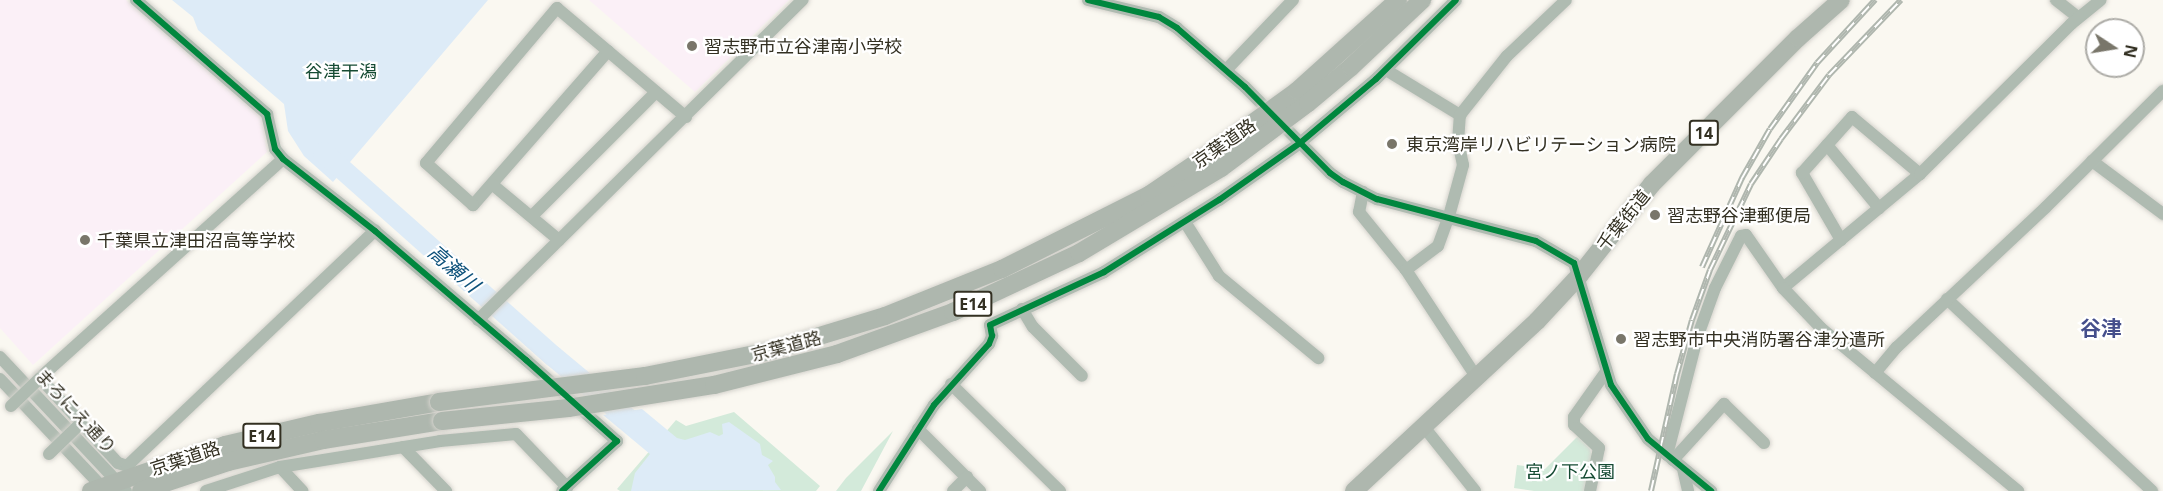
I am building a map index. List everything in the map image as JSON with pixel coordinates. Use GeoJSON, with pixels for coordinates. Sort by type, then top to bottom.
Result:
{"type":"FeatureCollection","features":[{"type":"Feature","properties":{"kind":"highway","name":"京葉道路"},"geometry":{"type":"LineString","coordinates":[[108,488],[225,445],[330,421],[439,402],[645,376],[770,351],[885,316],[991,274],[1068,238],[1149,195],[1212,153],[1297,91],[1398,0]]}},
{"type":"Feature","properties":{"kind":"highway","name":"京葉道路"},"geometry":{"type":"LineString","coordinates":[[141,491],[228,462],[323,440],[442,421],[568,408],[733,381],[837,354],[963,308],[1078,254],[1221,168],[1326,89],[1422,0]]}},
{"type":"Feature","properties":{"kind":"highway","name":"千葉街道"},"geometry":{"type":"LineString","coordinates":[[1354,491],[1537,321],[1579,276],[1658,178],[1798,38],[1841,0]]}},
{"type":"Feature","properties":{"kind":"street"},"geometry":{"type":"LineString","coordinates":[[136,0],[267,114],[275,149],[283,159],[481,317],[617,441],[565,489],[516,434],[403,447],[280,467],[206,491]]}},
{"type":"Feature","properties":{"kind":"street"},"geometry":{"type":"LineString","coordinates":[[481,317],[803,0]]}},
{"type":"Feature","properties":{"kind":"street"},"geometry":{"type":"LineString","coordinates":[[1088,0],[1159,18],[1196,42],[1330,173],[1363,192],[1377,199],[1449,216],[1544,245],[1574,263],[1605,373],[1635,423],[1648,439],[1711,491]]}},
{"type":"Feature","properties":{"kind":"street"},"geometry":{"type":"LineString","coordinates":[[1226,70],[1293,0]]}},
{"type":"Feature","properties":{"kind":"street"},"geometry":{"type":"LineString","coordinates":[[879,491],[918,429],[951,384],[989,344],[992,336],[990,325],[1104,272],[1185,222],[1300,143],[1386,70],[1456,0]]}},
{"type":"Feature","properties":{"kind":"street"},"geometry":{"type":"LineString","coordinates":[[1406,270],[1438,246],[1449,216],[1463,165],[1458,142],[1460,115],[1507,56],[1566,0]]}},
{"type":"Feature","properties":{"kind":"street"},"geometry":{"type":"LineString","coordinates":[[2056,0],[2078,17]]}},
{"type":"Feature","properties":{"kind":"street"},"geometry":{"type":"LineString","coordinates":[[1783,288],[1920,174],[2078,17],[2101,0]]}},
{"type":"Feature","properties":{"kind":"street"},"geometry":{"type":"LineString","coordinates":[[608,51],[473,205],[426,163],[557,8],[608,51],[655,93],[686,117]]}},
{"type":"Feature","properties":{"kind":"street"},"geometry":{"type":"LineString","coordinates":[[1386,70],[1460,115]]}},
{"type":"Feature","properties":{"kind":"street"},"geometry":{"type":"LineString","coordinates":[[533,215],[655,93]]}},
{"type":"Feature","properties":{"kind":"street"},"geometry":{"type":"LineString","coordinates":[[1875,373],[1947,299],[2162,93]]}},
{"type":"Feature","properties":{"kind":"street"},"geometry":{"type":"LineString","coordinates":[[1841,240],[1802,172],[1852,117],[1920,174]]}},
{"type":"Feature","properties":{"kind":"street"},"geometry":{"type":"LineString","coordinates":[[1827,145],[1879,208]]}},
{"type":"Feature","properties":{"kind":"street"},"geometry":{"type":"LineString","coordinates":[[11,406],[283,159]]}},
{"type":"Feature","properties":{"kind":"street"},"geometry":{"type":"LineString","coordinates":[[2092,161],[2163,214]]}},
{"type":"Feature","properties":{"kind":"street"},"geometry":{"type":"LineString","coordinates":[[493,184],[533,215],[559,240]]}},
{"type":"Feature","properties":{"kind":"street"},"geometry":{"type":"LineString","coordinates":[[1363,192],[1359,212],[1406,270],[1477,378]]}},
{"type":"Feature","properties":{"kind":"street"},"geometry":{"type":"LineString","coordinates":[[1185,222],[1219,276],[1318,358]]}},
{"type":"Feature","properties":{"kind":"street"},"geometry":{"type":"LineString","coordinates":[[40,378],[118,463],[127,466],[375,231]]}},
{"type":"Feature","properties":{"kind":"street"},"geometry":{"type":"LineString","coordinates":[[1670,458],[1697,338],[1715,288],[1741,236],[1746,235],[1783,288],[1821,328],[2018,491]]}},
{"type":"Feature","properties":{"kind":"street"},"geometry":{"type":"LineString","coordinates":[[1947,299],[2152,491]]}},
{"type":"Feature","properties":{"kind":"street"},"geometry":{"type":"LineString","coordinates":[[1022,309],[1034,327],[1082,376]]}},
{"type":"Feature","properties":{"kind":"street","name":"まろにえ通り"},"geometry":{"type":"LineString","coordinates":[[0,357],[108,488]]}},
{"type":"Feature","properties":{"kind":"street"},"geometry":{"type":"LineString","coordinates":[[1590,491],[1599,448],[1574,425],[1574,417],[1605,373]]}},
{"type":"Feature","properties":{"kind":"street","name":"まろにえ通り"},"geometry":{"type":"LineString","coordinates":[[0,379],[108,488]]}},
{"type":"Feature","properties":{"kind":"street"},"geometry":{"type":"LineString","coordinates":[[951,384],[1060,491]]}},
{"type":"Feature","properties":{"kind":"street"},"geometry":{"type":"LineString","coordinates":[[1670,458],[1724,404],[1764,443]]}},
{"type":"Feature","properties":{"kind":"street"},"geometry":{"type":"LineString","coordinates":[[50,454],[81,423]]}},
{"type":"Feature","properties":{"kind":"street"},"geometry":{"type":"LineString","coordinates":[[1424,427],[1475,491]]}},
{"type":"Feature","properties":{"kind":"street"},"geometry":{"type":"LineString","coordinates":[[918,429],[980,491]]}},
{"type":"Feature","properties":{"kind":"street"},"geometry":{"type":"LineString","coordinates":[[403,447],[446,491]]}},
{"type":"Feature","properties":{"kind":"street"},"geometry":{"type":"LineString","coordinates":[[280,467],[302,491]]}},
{"type":"Feature","properties":{"kind":"street"},"geometry":{"type":"LineString","coordinates":[[1683,469],[1688,491]]}},
{"type":"Feature","properties":{"kind":"street"},"geometry":{"type":"LineString","coordinates":[[953,491],[967,477]]}},
{"type":"Feature","properties":{"kind":"shaded area","name":"千葉県立津田沼高等学校"},"geometry":{"type":"Polygon","coordinates":[[[0,0],[126,0],[261,116],[267,152],[33,365],[0,328],[0,0]]]}},
{"type":"Feature","properties":{"kind":"shaded area","name":"谷津干潟"},"geometry":{"type":"Polygon","coordinates":[[[172,0],[488,0],[333,182],[304,156],[288,131],[284,104],[198,30],[193,17],[172,0]]]}},
{"type":"Feature","properties":{"kind":"shaded area","name":"習志野市立谷津南小学校"},"geometry":{"type":"Polygon","coordinates":[[[589,0],[789,0],[695,92],[589,0]]]}},
{"type":"Feature","properties":{"kind":"shaded area"},"geometry":{"type":"Polygon","coordinates":[[[642,409],[677,438],[685,440],[710,432],[719,436],[723,434],[722,424],[729,422],[760,444],[762,455],[773,461],[768,465],[781,490],[631,491],[635,473],[650,454],[603,415],[642,409]]]}},
{"type":"Feature","properties":{"kind":"green space"},"geometry":{"type":"Polygon","coordinates":[[[734,412],[820,486],[816,491],[620,491],[617,489],[676,420],[686,426],[734,412]]]}},
{"type":"Feature","properties":{"kind":"green space"},"geometry":{"type":"Polygon","coordinates":[[[893,431],[861,491],[836,491],[846,478],[893,431]]]}},
{"type":"Feature","properties":{"kind":"green space","name":"宮ノ下公園"},"geometry":{"type":"Polygon","coordinates":[[[1578,436],[1590,449],[1592,459],[1585,491],[1534,491],[1514,488],[1517,465],[1545,469],[1578,436]]]}},
{"type":"Feature","properties":{"kind":"waterway","name":"高瀬川"},"geometry":{"type":"LineString","coordinates":[[323,152],[553,356],[643,431]]}},
{"type":"Feature","properties":{"kind":"railway"},"geometry":{"type":"LineString","coordinates":[[1702,267],[1742,178],[1770,129],[1817,63],[1875,0]]}},
{"type":"Feature","properties":{"kind":"railway"},"geometry":{"type":"LineString","coordinates":[[1651,491],[1677,374],[1692,320],[1710,270],[1751,184],[1829,75],[1901,0]]}},
{"type":"Feature","properties":{"kind":"cycle path"},"geometry":{"type":"LineString","coordinates":[[136,0],[267,114],[275,149],[283,159],[375,231],[617,441],[562,491]]}},
{"type":"Feature","properties":{"kind":"cycle path"},"geometry":{"type":"LineString","coordinates":[[1088,0],[1159,17],[1177,28],[1245,87],[1330,173],[1343,182],[1377,199],[1536,241],[1574,263],[1611,385],[1648,439],[1711,491]]}},
{"type":"Feature","properties":{"kind":"cycle path"},"geometry":{"type":"LineString","coordinates":[[879,491],[934,405],[989,344],[992,336],[990,325],[1104,272],[1219,200],[1300,143],[1376,79],[1456,0]]}},
{"type":"Feature","properties":{"kind":"place","name":"習志野市立谷津南小学校"},"geometry":{"type":"Point","coordinates":[692,46]}},
{"type":"Feature","properties":{"kind":"place","name":"東京湾岸リハビリテーション病院"},"geometry":{"type":"Point","coordinates":[1392,144]}},
{"type":"Feature","properties":{"kind":"place","name":"習志野谷津郵便局"},"geometry":{"type":"Point","coordinates":[1655,215]}},
{"type":"Feature","properties":{"kind":"place","name":"千葉県立津田沼高等学校"},"geometry":{"type":"Point","coordinates":[85,240]}},
{"type":"Feature","properties":{"kind":"place","name":"習志野市中央消防署谷津分遣所"},"geometry":{"type":"Point","coordinates":[1621,339]}},
{"type":"Feature","properties":{"kind":"district","name":"谷津"},"geometry":{"type":"Point","coordinates":[2101,328]}}]}
